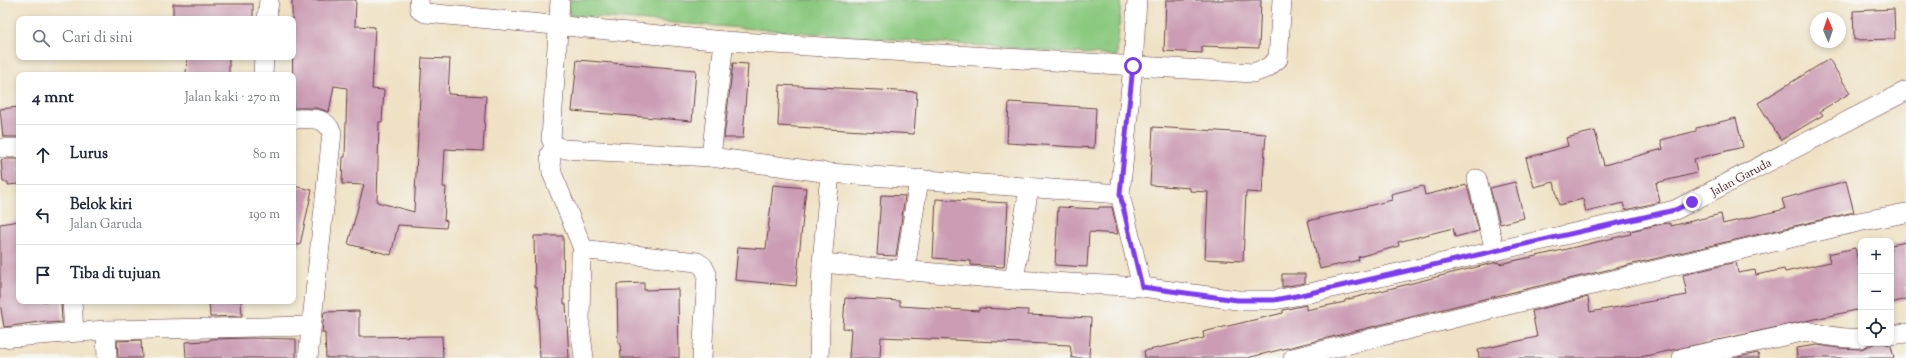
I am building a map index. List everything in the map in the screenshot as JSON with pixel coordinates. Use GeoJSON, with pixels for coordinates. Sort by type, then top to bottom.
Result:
{"type":"FeatureCollection","features":[{"type":"Feature","properties":{"kind":"street"},"geometry":{"type":"LineString","coordinates":[[267,16],[269,0]]}},
{"type":"Feature","properties":{"kind":"street"},"geometry":{"type":"LineString","coordinates":[[419,0],[420,10],[426,13],[724,41],[1253,73],[1267,68],[1278,59],[1282,0]]}},
{"type":"Feature","properties":{"kind":"street"},"geometry":{"type":"LineString","coordinates":[[560,0],[551,139],[555,146],[563,149],[712,157],[830,173],[1120,194]]}},
{"type":"Feature","properties":{"kind":"street"},"geometry":{"type":"LineString","coordinates":[[1137,0],[1133,66],[1120,194],[1142,287]]}},
{"type":"Feature","properties":{"kind":"street"},"geometry":{"type":"LineString","coordinates":[[712,157],[724,41]]}},
{"type":"Feature","properties":{"kind":"street"},"geometry":{"type":"LineString","coordinates":[[263,72],[264,60]]}},
{"type":"Feature","properties":{"kind":"street","name":"Jalan Garuda"},"geometry":{"type":"LineString","coordinates":[[822,263],[1014,280],[1142,287],[1237,300],[1274,300],[1675,210],[1906,91]]}},
{"type":"Feature","properties":{"kind":"street"},"geometry":{"type":"LineString","coordinates":[[296,119],[314,119],[324,122],[328,125],[332,133],[308,358]]}},
{"type":"Feature","properties":{"kind":"street"},"geometry":{"type":"LineString","coordinates":[[555,146],[550,154],[552,173],[584,251]]}},
{"type":"Feature","properties":{"kind":"street"},"geometry":{"type":"LineString","coordinates":[[0,148],[16,148]]}},
{"type":"Feature","properties":{"kind":"street"},"geometry":{"type":"LineString","coordinates":[[819,358],[822,263],[830,173]]}},
{"type":"Feature","properties":{"kind":"street"},"geometry":{"type":"LineString","coordinates":[[905,270],[920,179]]}},
{"type":"Feature","properties":{"kind":"street"},"geometry":{"type":"LineString","coordinates":[[1477,179],[1495,251]]}},
{"type":"Feature","properties":{"kind":"street"},"geometry":{"type":"LineString","coordinates":[[1014,280],[1029,187]]}},
{"type":"Feature","properties":{"kind":"street"},"geometry":{"type":"LineString","coordinates":[[1293,358],[1545,296],[1858,222],[1906,213]]}},
{"type":"Feature","properties":{"kind":"street"},"geometry":{"type":"LineString","coordinates":[[584,251],[581,255],[580,327],[584,358]]}},
{"type":"Feature","properties":{"kind":"street"},"geometry":{"type":"LineString","coordinates":[[584,251],[697,262],[703,266],[707,274],[702,358]]}},
{"type":"Feature","properties":{"kind":"street"},"geometry":{"type":"LineString","coordinates":[[72,304],[74,331]]}},
{"type":"Feature","properties":{"kind":"street"},"geometry":{"type":"LineString","coordinates":[[0,338],[74,331],[311,326]]}},
{"type":"Feature","properties":{"kind":"street"},"geometry":{"type":"LineString","coordinates":[[106,330],[107,358]]}},
{"type":"Feature","properties":{"kind":"street"},"geometry":{"type":"LineString","coordinates":[[1682,358],[1807,331],[1824,336],[1844,339],[1858,338]]}},
{"type":"Feature","properties":{"kind":"street"},"geometry":{"type":"LineString","coordinates":[[1894,335],[1906,333]]}},
{"type":"Feature","properties":{"kind":"green space"},"geometry":{"type":"Polygon","coordinates":[[[569,0],[1121,0],[1117,56],[568,15],[569,0]]]}},
{"type":"Feature","properties":{"kind":"building"},"geometry":{"type":"Polygon","coordinates":[[[292,0],[356,0],[355,26],[375,27],[372,89],[384,90],[382,122],[379,122],[377,202],[414,212],[422,58],[450,59],[448,94],[486,96],[483,151],[445,149],[443,187],[446,187],[444,220],[447,221],[446,228],[398,225],[391,255],[348,244],[364,185],[342,184],[343,157],[345,157],[347,88],[334,86],[329,112],[317,108],[296,108],[296,72],[293,72],[293,60],[296,60],[296,16],[292,16],[292,0]]]}},
{"type":"Feature","properties":{"kind":"building"},"geometry":{"type":"Polygon","coordinates":[[[1166,0],[1261,0],[1259,48],[1202,46],[1202,53],[1164,51],[1166,0]]]}},
{"type":"Feature","properties":{"kind":"building"},"geometry":{"type":"Polygon","coordinates":[[[173,4],[253,4],[253,16],[173,16],[173,4]]]}},
{"type":"Feature","properties":{"kind":"building"},"geometry":{"type":"Polygon","coordinates":[[[1894,9],[1895,39],[1854,40],[1853,11],[1894,9]]]}},
{"type":"Feature","properties":{"kind":"building"},"geometry":{"type":"Polygon","coordinates":[[[1829,59],[1850,93],[1820,111],[1823,115],[1781,140],[1758,103],[1829,59]]]}},
{"type":"Feature","properties":{"kind":"building"},"geometry":{"type":"Polygon","coordinates":[[[187,60],[229,60],[229,72],[186,72],[187,60]]]}},
{"type":"Feature","properties":{"kind":"building"},"geometry":{"type":"Polygon","coordinates":[[[577,60],[696,70],[692,121],[572,111],[577,60]]]}},
{"type":"Feature","properties":{"kind":"building"},"geometry":{"type":"Polygon","coordinates":[[[733,63],[748,64],[743,138],[724,138],[733,63]]]}},
{"type":"Feature","properties":{"kind":"building"},"geometry":{"type":"Polygon","coordinates":[[[780,85],[917,92],[914,134],[778,126],[780,85]]]}},
{"type":"Feature","properties":{"kind":"building"},"geometry":{"type":"Polygon","coordinates":[[[1009,102],[1096,108],[1094,148],[1007,143],[1009,102]]]}},
{"type":"Feature","properties":{"kind":"building"},"geometry":{"type":"Polygon","coordinates":[[[16,107],[16,137],[3,137],[0,109],[16,107]]]}},
{"type":"Feature","properties":{"kind":"building"},"geometry":{"type":"Polygon","coordinates":[[[1736,118],[1743,147],[1694,159],[1697,173],[1656,183],[1660,202],[1625,210],[1623,203],[1586,212],[1583,199],[1559,205],[1554,182],[1534,187],[1526,158],[1568,146],[1566,138],[1595,131],[1604,165],[1663,149],[1661,140],[1696,131],[1696,128],[1736,118]]]}},
{"type":"Feature","properties":{"kind":"building"},"geometry":{"type":"Polygon","coordinates":[[[1153,127],[1266,134],[1262,193],[1246,192],[1243,261],[1205,259],[1208,192],[1190,191],[1190,188],[1150,185],[1153,127]]]}},
{"type":"Feature","properties":{"kind":"building"},"geometry":{"type":"Polygon","coordinates":[[[16,159],[16,184],[8,185],[8,182],[3,182],[1,160],[16,159]]]}},
{"type":"Feature","properties":{"kind":"building"},"geometry":{"type":"Polygon","coordinates":[[[1846,181],[1854,212],[1488,298],[1247,358],[1145,358],[1144,351],[1204,338],[1203,332],[1283,313],[1283,310],[1306,305],[1306,310],[1345,302],[1345,300],[1456,272],[1498,262],[1499,264],[1541,255],[1631,234],[1630,231],[1666,223],[1671,224],[1671,226],[1721,214],[1723,224],[1785,209],[1782,199],[1846,181]]]}},
{"type":"Feature","properties":{"kind":"building"},"geometry":{"type":"Polygon","coordinates":[[[1515,182],[1524,218],[1500,224],[1490,188],[1515,182]]]}},
{"type":"Feature","properties":{"kind":"building"},"geometry":{"type":"Polygon","coordinates":[[[773,185],[806,188],[796,286],[735,280],[738,247],[766,249],[773,185]]]}},
{"type":"Feature","properties":{"kind":"building"},"geometry":{"type":"Polygon","coordinates":[[[1467,185],[1479,231],[1455,237],[1453,228],[1398,242],[1399,246],[1358,257],[1359,260],[1320,269],[1308,221],[1392,200],[1391,194],[1423,186],[1425,195],[1467,185]]]}},
{"type":"Feature","properties":{"kind":"building"},"geometry":{"type":"Polygon","coordinates":[[[296,187],[312,190],[300,245],[296,244],[296,187]]]}},
{"type":"Feature","properties":{"kind":"building"},"geometry":{"type":"Polygon","coordinates":[[[881,195],[905,196],[896,256],[877,255],[881,195]]]}},
{"type":"Feature","properties":{"kind":"building"},"geometry":{"type":"Polygon","coordinates":[[[936,199],[1008,203],[1004,267],[971,265],[971,261],[933,258],[936,199]]]}},
{"type":"Feature","properties":{"kind":"building"},"geometry":{"type":"Polygon","coordinates":[[[1058,207],[1099,209],[1099,207],[1112,207],[1118,234],[1089,232],[1087,267],[1055,265],[1058,207]]]}},
{"type":"Feature","properties":{"kind":"building"},"geometry":{"type":"Polygon","coordinates":[[[16,221],[16,304],[61,304],[62,322],[47,323],[46,321],[4,327],[0,303],[0,224],[16,221]]]}},
{"type":"Feature","properties":{"kind":"building"},"geometry":{"type":"Polygon","coordinates":[[[534,236],[563,236],[564,304],[566,304],[569,358],[540,358],[537,287],[535,287],[534,236]]]}},
{"type":"Feature","properties":{"kind":"building"},"geometry":{"type":"Polygon","coordinates":[[[1906,242],[1906,299],[1894,302],[1894,274],[1894,244],[1906,242]]]}},
{"type":"Feature","properties":{"kind":"building"},"geometry":{"type":"Polygon","coordinates":[[[1855,248],[1858,261],[1858,310],[1636,358],[1479,358],[1478,350],[1537,337],[1532,311],[1588,297],[1590,312],[1687,295],[1683,275],[1736,262],[1738,273],[1755,270],[1756,275],[1784,269],[1785,272],[1830,262],[1828,254],[1855,248]]]}},
{"type":"Feature","properties":{"kind":"building"},"geometry":{"type":"Polygon","coordinates":[[[1282,274],[1305,274],[1305,283],[1282,287],[1282,274]]]}},
{"type":"Feature","properties":{"kind":"building"},"geometry":{"type":"Polygon","coordinates":[[[644,283],[644,290],[678,289],[679,358],[621,358],[620,343],[618,343],[617,284],[644,283]]]}},
{"type":"Feature","properties":{"kind":"building"},"geometry":{"type":"Polygon","coordinates":[[[845,298],[900,301],[900,306],[979,311],[979,308],[1028,310],[1028,315],[1091,318],[1089,358],[1072,358],[1070,345],[881,337],[880,358],[849,358],[851,329],[843,328],[845,298]]]}},
{"type":"Feature","properties":{"kind":"building"},"geometry":{"type":"Polygon","coordinates":[[[209,304],[241,304],[242,316],[210,317],[209,304]]]}},
{"type":"Feature","properties":{"kind":"building"},"geometry":{"type":"Polygon","coordinates":[[[359,311],[359,337],[442,336],[443,358],[326,358],[325,333],[322,333],[324,312],[359,311]]]}},
{"type":"Feature","properties":{"kind":"building"},"geometry":{"type":"Polygon","coordinates":[[[211,339],[296,339],[296,358],[186,358],[185,342],[208,341],[211,339]]]}},
{"type":"Feature","properties":{"kind":"building"},"geometry":{"type":"Polygon","coordinates":[[[141,340],[142,358],[118,358],[117,341],[141,340]]]}},
{"type":"Feature","properties":{"kind":"building"},"geometry":{"type":"Polygon","coordinates":[[[1818,345],[1861,349],[1868,346],[1891,346],[1894,358],[1797,358],[1796,348],[1818,345]]]}},
{"type":"Feature","properties":{"kind":"building"},"geometry":{"type":"Polygon","coordinates":[[[1758,353],[1759,358],[1734,358],[1758,353]]]}},
{"type":"Feature","properties":{"kind":"route"},"geometry":{"type":"LineString","coordinates":[[1133,66],[1120,194],[1142,287],[1237,300],[1274,300],[1675,210],[1692,202]]}}]}
